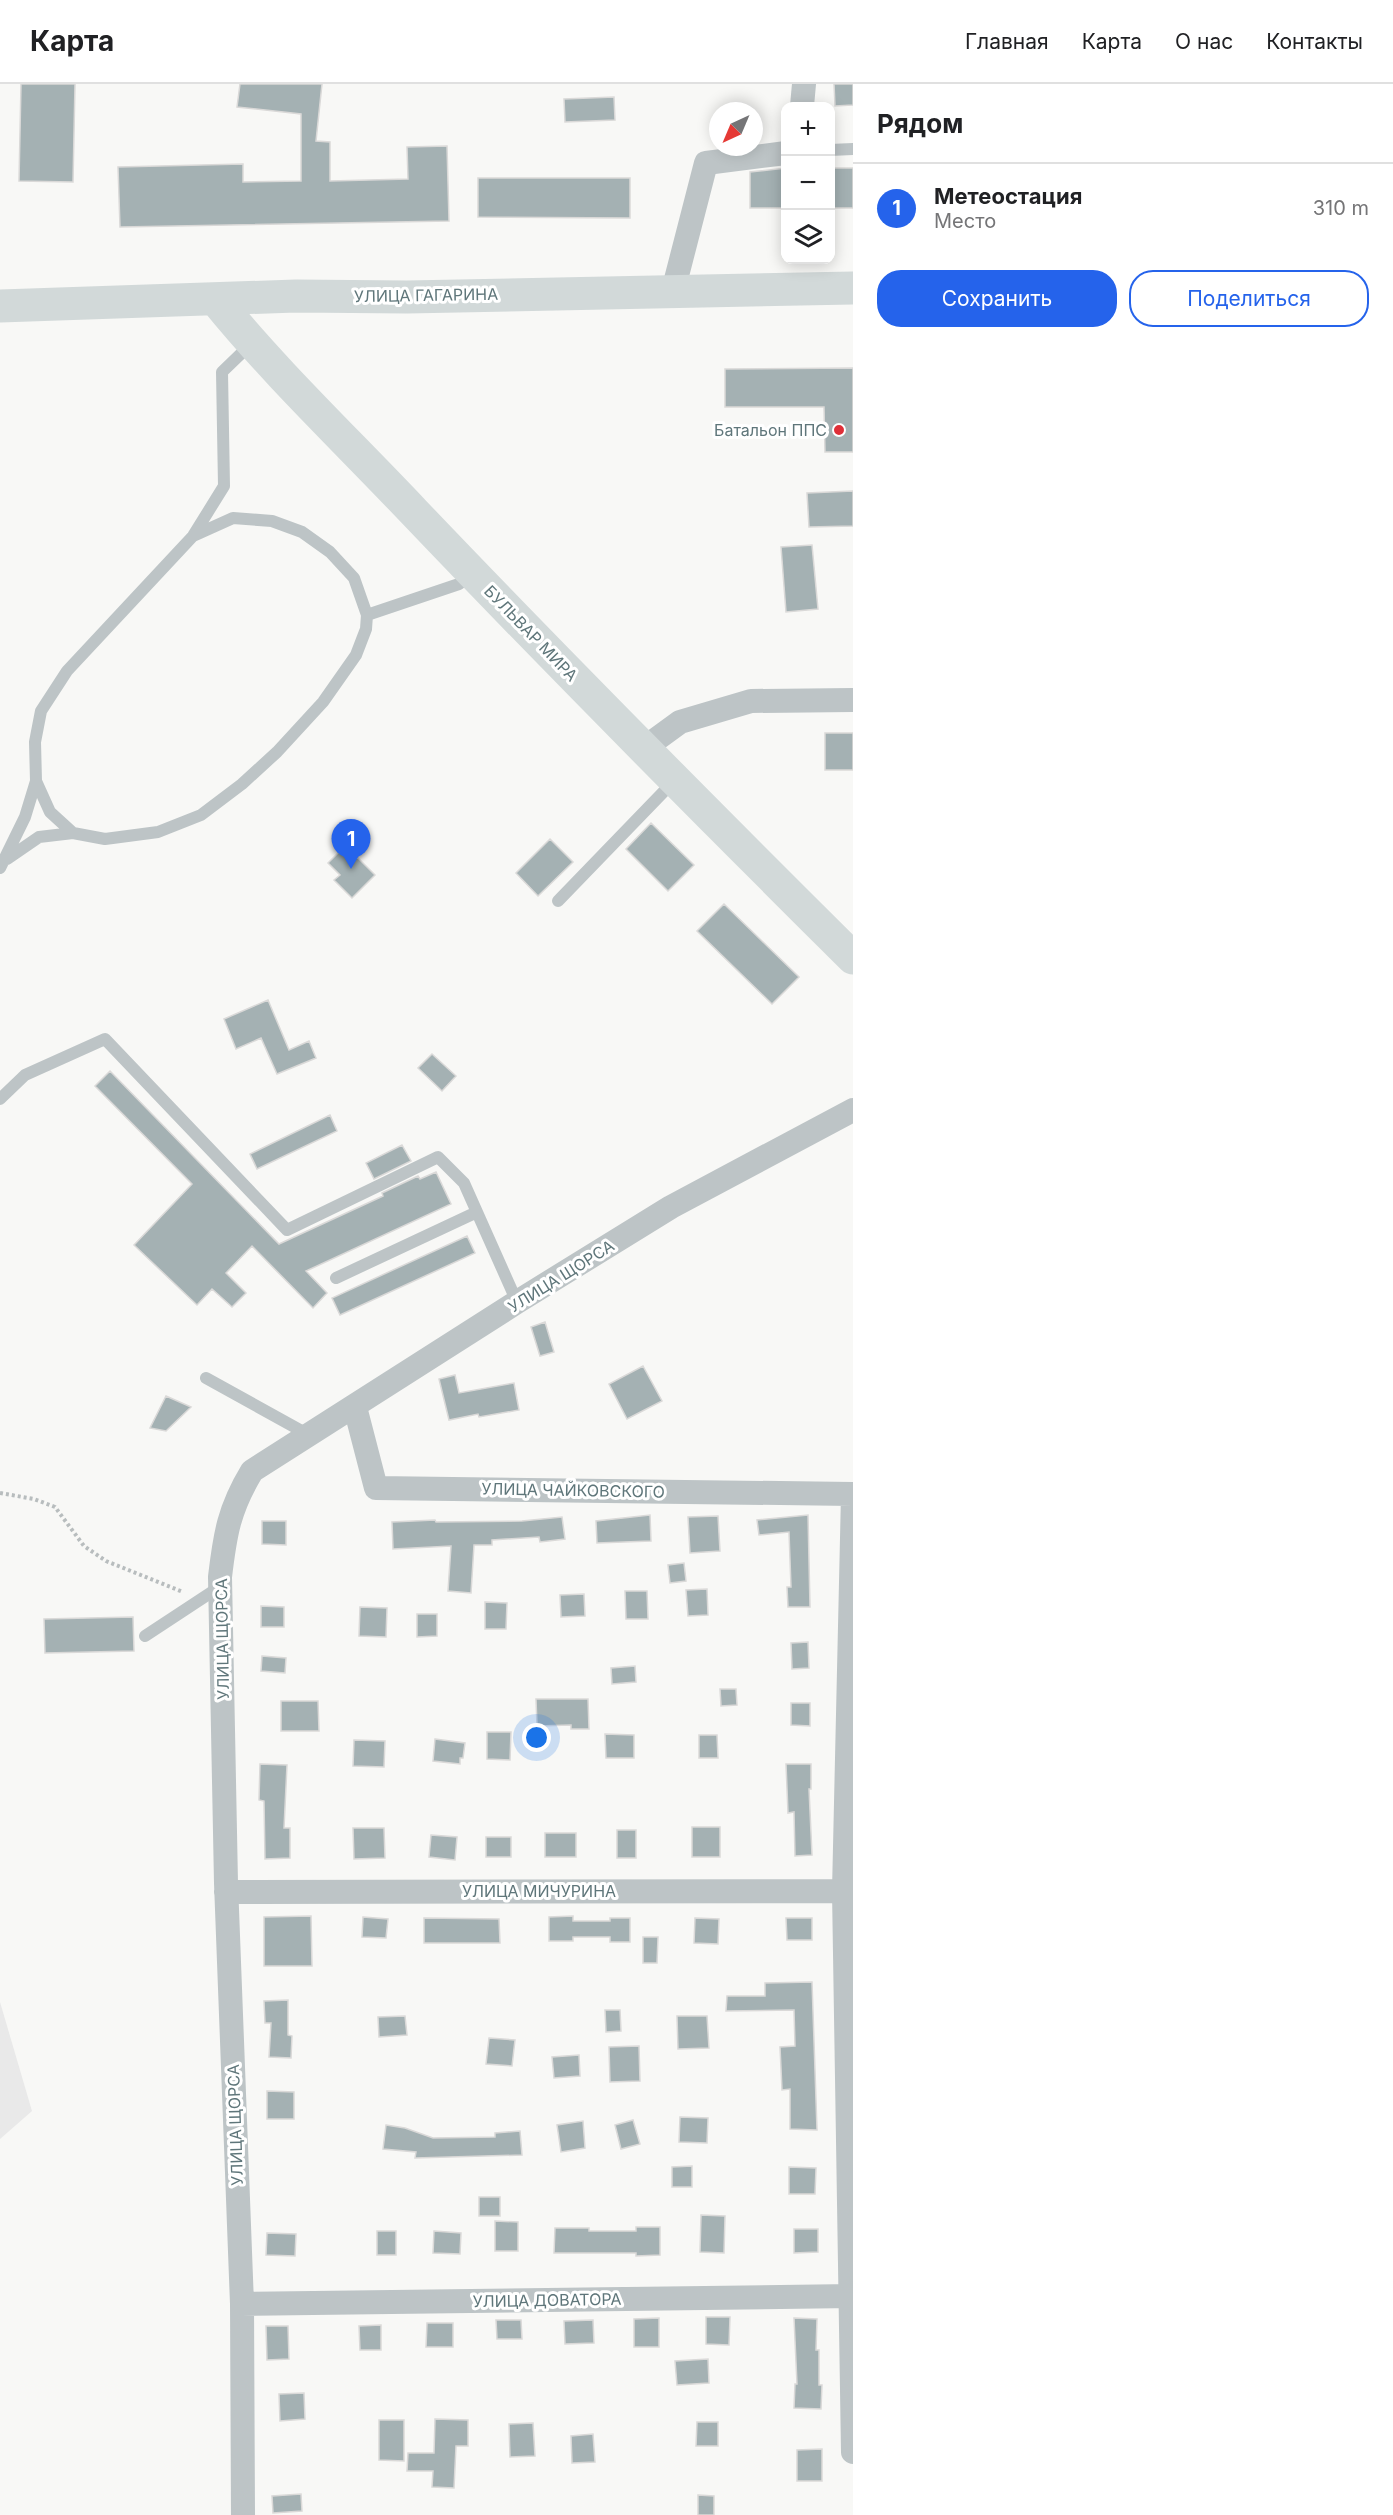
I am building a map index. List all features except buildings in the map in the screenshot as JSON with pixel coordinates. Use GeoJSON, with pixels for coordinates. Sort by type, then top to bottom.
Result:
{"type":"FeatureCollection","features":[{"type":"Feature","properties":{"kind":"main road","name":"УЛИЦА ГАГАРИНА"},"geometry":{"type":"LineString","coordinates":[[0,306],[296,296],[407,297],[853,288]]}},
{"type":"Feature","properties":{"kind":"main road","name":"БУЛЬВАР МИРА"},"geometry":{"type":"LineString","coordinates":[[216,300],[252,343],[473,574],[643,749],[853,958]]}},
{"type":"Feature","properties":{"kind":"street"},"geometry":{"type":"LineString","coordinates":[[802,102],[804,84]]}},
{"type":"Feature","properties":{"kind":"street"},"geometry":{"type":"LineString","coordinates":[[673,291],[706,163],[781,154]]}},
{"type":"Feature","properties":{"kind":"street"},"geometry":{"type":"LineString","coordinates":[[643,749],[680,722],[751,701],[853,700]]}},
{"type":"Feature","properties":{"kind":"street","name":"УЛИЦА ЩОРСА"},"geometry":{"type":"LineString","coordinates":[[243,2515],[242,2304],[226,1892],[221,1586],[225,1531],[237,1496],[252,1471],[356,1407],[517,1302],[671,1207],[853,1110]]}},
{"type":"Feature","properties":{"kind":"street","name":"УЛИЦА ЧАЙКОВСКОГО"},"geometry":{"type":"LineString","coordinates":[[356,1407],[376,1488],[853,1494]]}},
{"type":"Feature","properties":{"kind":"street"},"geometry":{"type":"LineString","coordinates":[[853,1494],[849,1891],[853,2452]]}},
{"type":"Feature","properties":{"kind":"street","name":"УЛИЦА МИЧУРИНА"},"geometry":{"type":"LineString","coordinates":[[226,1892],[849,1891]]}},
{"type":"Feature","properties":{"kind":"street","name":"УЛИЦА ДОВАТОРА"},"geometry":{"type":"LineString","coordinates":[[242,2304],[852,2296]]}},
{"type":"Feature","properties":{"kind":"lane"},"geometry":{"type":"LineString","coordinates":[[835,150],[853,149]]}},
{"type":"Feature","properties":{"kind":"lane"},"geometry":{"type":"LineString","coordinates":[[2,864],[25,817],[36,781],[35,742],[41,711],[67,671],[193,536],[224,486],[222,372],[252,343]]}},
{"type":"Feature","properties":{"kind":"lane"},"geometry":{"type":"LineString","coordinates":[[2,864],[39,837],[73,833],[105,839],[147,834],[201,815],[242,784],[323,702],[356,655],[366,629],[367,615],[354,578],[330,552],[302,532],[272,521],[233,518],[193,536]]}},
{"type":"Feature","properties":{"kind":"lane"},"geometry":{"type":"LineString","coordinates":[[367,615],[459,584],[473,574]]}},
{"type":"Feature","properties":{"kind":"lane"},"geometry":{"type":"LineString","coordinates":[[558,901],[675,780]]}},
{"type":"Feature","properties":{"kind":"lane"},"geometry":{"type":"LineString","coordinates":[[36,781],[50,812],[73,833]]}},
{"type":"Feature","properties":{"kind":"lane"},"geometry":{"type":"LineString","coordinates":[[0,1099],[25,1075],[105,1039],[287,1230],[438,1157],[464,1183],[517,1302]]}},
{"type":"Feature","properties":{"kind":"lane"},"geometry":{"type":"LineString","coordinates":[[336,1278],[477,1212]]}},
{"type":"Feature","properties":{"kind":"lane"},"geometry":{"type":"LineString","coordinates":[[206,1378],[309,1435]]}},
{"type":"Feature","properties":{"kind":"lane"},"geometry":{"type":"LineString","coordinates":[[145,1636],[221,1586]]}},
{"type":"Feature","properties":{"kind":"path"},"geometry":{"type":"LineString","coordinates":[[0,1493],[34,1499],[55,1508],[84,1546],[106,1561],[201,1599]]}},
{"type":"Feature","properties":{"kind":"shaded area"},"geometry":{"type":"Polygon","coordinates":[[[0,2002],[32,2111],[0,2139],[0,2002]]]}},
{"type":"Feature","properties":{"kind":"place","name":"Батальон ППС"},"geometry":{"type":"Point","coordinates":[839,430]}},
{"type":"Feature","properties":{"kind":"place","name":"Метеостация"},"geometry":{"type":"Point","coordinates":[351,869]}}]}
